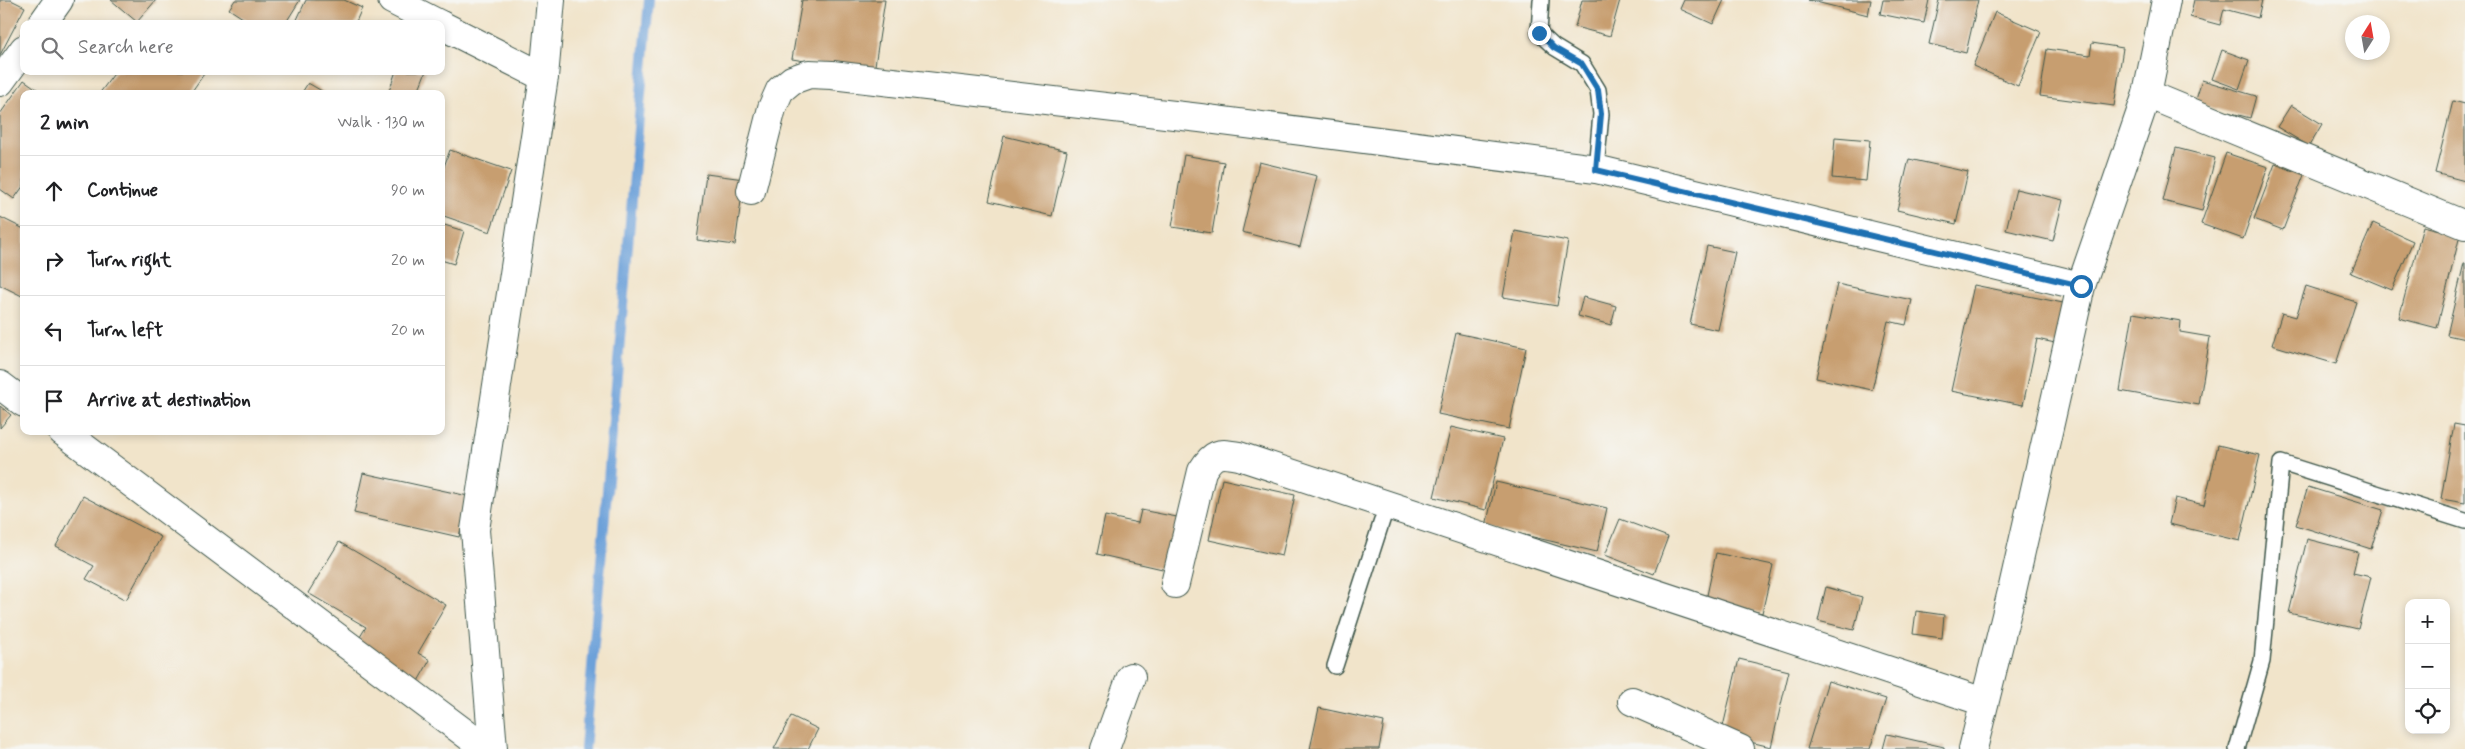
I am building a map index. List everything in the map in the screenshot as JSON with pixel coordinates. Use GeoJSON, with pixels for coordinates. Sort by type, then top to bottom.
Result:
{"type":"FeatureCollection","features":[{"type":"Feature","properties":{"kind":"street"},"geometry":{"type":"LineString","coordinates":[[45,20],[59,0]]}},
{"type":"Feature","properties":{"kind":"street"},"geometry":{"type":"LineString","coordinates":[[392,0],[432,20]]}},
{"type":"Feature","properties":{"kind":"street"},"geometry":{"type":"LineString","coordinates":[[493,749],[475,530],[544,77],[551,0]]}},
{"type":"Feature","properties":{"kind":"street"},"geometry":{"type":"LineString","coordinates":[[1973,749],[2015,581],[2081,286],[2147,94],[2166,0]]}},
{"type":"Feature","properties":{"kind":"street"},"geometry":{"type":"LineString","coordinates":[[445,27],[544,77]]}},
{"type":"Feature","properties":{"kind":"street"},"geometry":{"type":"LineString","coordinates":[[0,82],[20,54]]}},
{"type":"Feature","properties":{"kind":"street"},"geometry":{"type":"LineString","coordinates":[[751,191],[772,108],[780,90],[792,80],[809,74],[1200,118],[1596,170],[2081,286]]}},
{"type":"Feature","properties":{"kind":"street"},"geometry":{"type":"LineString","coordinates":[[2147,94],[2465,225]]}},
{"type":"Feature","properties":{"kind":"street"},"geometry":{"type":"LineString","coordinates":[[0,385],[20,400]]}},
{"type":"Feature","properties":{"kind":"street"},"geometry":{"type":"LineString","coordinates":[[67,435],[486,749]]}},
{"type":"Feature","properties":{"kind":"street"},"geometry":{"type":"LineString","coordinates":[[1175,584],[1202,471],[1211,457],[1223,453],[1239,456],[1984,702]]}},
{"type":"Feature","properties":{"kind":"street"},"geometry":{"type":"LineString","coordinates":[[1105,749],[1131,677]]}},
{"type":"Feature","properties":{"kind":"street"},"geometry":{"type":"LineString","coordinates":[[1632,701],[1740,749]]}},
{"type":"Feature","properties":{"kind":"lane"},"geometry":{"type":"LineString","coordinates":[[1541,0],[1539,33],[1554,48],[1582,64],[1598,90],[1601,114],[1596,170]]}},
{"type":"Feature","properties":{"kind":"lane"},"geometry":{"type":"LineString","coordinates":[[2237,749],[2262,660],[2281,463],[2465,520]]}},
{"type":"Feature","properties":{"kind":"lane"},"geometry":{"type":"LineString","coordinates":[[1335,666],[1388,505]]}},
{"type":"Feature","properties":{"kind":"building"},"geometry":{"type":"Polygon","coordinates":[[[0,0],[11,0],[25,7],[0,55],[0,0]]]}},
{"type":"Feature","properties":{"kind":"building"},"geometry":{"type":"Polygon","coordinates":[[[111,0],[156,0],[139,20],[135,20],[111,0]]]}},
{"type":"Feature","properties":{"kind":"building"},"geometry":{"type":"Polygon","coordinates":[[[235,0],[300,0],[288,20],[246,20],[229,9],[235,0]]]}},
{"type":"Feature","properties":{"kind":"building"},"geometry":{"type":"Polygon","coordinates":[[[306,0],[344,0],[362,8],[357,20],[297,20],[306,0]]]}},
{"type":"Feature","properties":{"kind":"building"},"geometry":{"type":"Polygon","coordinates":[[[802,0],[885,0],[874,72],[792,59],[802,0]]]}},
{"type":"Feature","properties":{"kind":"building"},"geometry":{"type":"Polygon","coordinates":[[[1582,0],[1620,0],[1610,36],[1575,27],[1582,0]]]}},
{"type":"Feature","properties":{"kind":"building"},"geometry":{"type":"Polygon","coordinates":[[[1684,0],[1724,0],[1713,24],[1680,9],[1684,0]]]}},
{"type":"Feature","properties":{"kind":"building"},"geometry":{"type":"Polygon","coordinates":[[[1808,0],[1871,0],[1868,15],[1808,0]]]}},
{"type":"Feature","properties":{"kind":"building"},"geometry":{"type":"Polygon","coordinates":[[[1883,0],[1929,0],[1924,23],[1880,14],[1883,0]]]}},
{"type":"Feature","properties":{"kind":"building"},"geometry":{"type":"Polygon","coordinates":[[[1939,0],[1978,0],[1966,53],[1929,44],[1939,0]]]}},
{"type":"Feature","properties":{"kind":"building"},"geometry":{"type":"Polygon","coordinates":[[[2194,0],[2262,0],[2258,18],[2224,9],[2220,25],[2190,17],[2194,0]]]}},
{"type":"Feature","properties":{"kind":"building"},"geometry":{"type":"Polygon","coordinates":[[[1995,12],[2041,32],[2018,86],[1973,66],[1995,12]]]}},
{"type":"Feature","properties":{"kind":"building"},"geometry":{"type":"Polygon","coordinates":[[[2092,43],[2123,48],[2114,106],[2040,96],[2047,49],[2090,55],[2092,43]]]}},
{"type":"Feature","properties":{"kind":"building"},"geometry":{"type":"Polygon","coordinates":[[[2222,50],[2249,60],[2239,89],[2212,79],[2222,50]]]}},
{"type":"Feature","properties":{"kind":"building"},"geometry":{"type":"Polygon","coordinates":[[[113,75],[203,75],[193,90],[102,90],[113,75]]]}},
{"type":"Feature","properties":{"kind":"building"},"geometry":{"type":"Polygon","coordinates":[[[395,75],[424,75],[419,90],[389,90],[395,75]]]}},
{"type":"Feature","properties":{"kind":"building"},"geometry":{"type":"Polygon","coordinates":[[[24,80],[38,90],[20,90],[20,191],[14,199],[0,189],[0,114],[24,80]]]}},
{"type":"Feature","properties":{"kind":"building"},"geometry":{"type":"Polygon","coordinates":[[[2202,80],[2256,96],[2250,118],[2195,103],[2202,80]]]}},
{"type":"Feature","properties":{"kind":"building"},"geometry":{"type":"Polygon","coordinates":[[[308,83],[320,90],[304,90],[308,83]]]}},
{"type":"Feature","properties":{"kind":"building"},"geometry":{"type":"Polygon","coordinates":[[[2453,101],[2465,104],[2465,181],[2435,173],[2453,101]]]}},
{"type":"Feature","properties":{"kind":"building"},"geometry":{"type":"Polygon","coordinates":[[[2291,105],[2322,124],[2309,146],[2277,127],[2291,105]]]}},
{"type":"Feature","properties":{"kind":"building"},"geometry":{"type":"Polygon","coordinates":[[[1004,136],[1067,151],[1052,216],[989,201],[1004,136]]]}},
{"type":"Feature","properties":{"kind":"building"},"geometry":{"type":"Polygon","coordinates":[[[1835,137],[1870,140],[1866,181],[1832,178],[1835,137]]]}},
{"type":"Feature","properties":{"kind":"building"},"geometry":{"type":"Polygon","coordinates":[[[2176,148],[2215,158],[2202,211],[2163,201],[2176,148]]]}},
{"type":"Feature","properties":{"kind":"building"},"geometry":{"type":"Polygon","coordinates":[[[450,150],[511,171],[490,232],[445,216],[445,164],[450,150]]]}},
{"type":"Feature","properties":{"kind":"building"},"geometry":{"type":"Polygon","coordinates":[[[2226,153],[2268,167],[2243,239],[2201,224],[2226,153]]]}},
{"type":"Feature","properties":{"kind":"building"},"geometry":{"type":"Polygon","coordinates":[[[1184,155],[1224,162],[1212,233],[1172,227],[1184,155]]]}},
{"type":"Feature","properties":{"kind":"building"},"geometry":{"type":"Polygon","coordinates":[[[1909,159],[1968,172],[1956,224],[1897,210],[1909,159]]]}},
{"type":"Feature","properties":{"kind":"building"},"geometry":{"type":"Polygon","coordinates":[[[1259,162],[1317,176],[1300,247],[1242,232],[1259,162]]]}},
{"type":"Feature","properties":{"kind":"building"},"geometry":{"type":"Polygon","coordinates":[[[2275,164],[2304,175],[2283,230],[2254,219],[2275,164]]]}},
{"type":"Feature","properties":{"kind":"building"},"geometry":{"type":"Polygon","coordinates":[[[706,174],[744,179],[735,245],[697,240],[706,174]]]}},
{"type":"Feature","properties":{"kind":"building"},"geometry":{"type":"Polygon","coordinates":[[[2016,189],[2063,200],[2053,241],[2006,230],[2016,189]]]}},
{"type":"Feature","properties":{"kind":"building"},"geometry":{"type":"Polygon","coordinates":[[[0,217],[20,227],[20,295],[0,285],[0,217]]]}},
{"type":"Feature","properties":{"kind":"building"},"geometry":{"type":"Polygon","coordinates":[[[2373,223],[2413,241],[2392,290],[2351,273],[2373,223]]]}},
{"type":"Feature","properties":{"kind":"building"},"geometry":{"type":"Polygon","coordinates":[[[445,225],[464,231],[454,264],[445,261],[445,225]]]}},
{"type":"Feature","properties":{"kind":"building"},"geometry":{"type":"Polygon","coordinates":[[[2423,226],[2460,235],[2437,328],[2399,318],[2423,226]]]}},
{"type":"Feature","properties":{"kind":"building"},"geometry":{"type":"Polygon","coordinates":[[[1515,231],[1568,241],[1557,306],[1503,297],[1515,231]]]}},
{"type":"Feature","properties":{"kind":"building"},"geometry":{"type":"Polygon","coordinates":[[[1707,246],[1735,252],[1718,330],[1690,324],[1707,246]]]}},
{"type":"Feature","properties":{"kind":"building"},"geometry":{"type":"Polygon","coordinates":[[[2465,263],[2465,339],[2447,335],[2465,263]]]}},
{"type":"Feature","properties":{"kind":"building"},"geometry":{"type":"Polygon","coordinates":[[[1837,284],[1912,300],[1906,325],[1888,321],[1872,390],[1816,378],[1837,284]]]}},
{"type":"Feature","properties":{"kind":"building"},"geometry":{"type":"Polygon","coordinates":[[[1974,285],[2073,305],[2064,345],[2037,339],[2023,405],[1951,391],[1974,285]]]}},
{"type":"Feature","properties":{"kind":"building"},"geometry":{"type":"Polygon","coordinates":[[[2306,286],[2356,302],[2336,364],[2272,345],[2282,313],[2296,317],[2306,286]]]}},
{"type":"Feature","properties":{"kind":"building"},"geometry":{"type":"Polygon","coordinates":[[[1583,297],[1616,306],[1611,325],[1578,316],[1583,297]]]}},
{"type":"Feature","properties":{"kind":"building"},"geometry":{"type":"Polygon","coordinates":[[[2133,313],[2181,321],[2180,332],[2210,337],[2199,405],[2120,391],[2133,313]]]}},
{"type":"Feature","properties":{"kind":"building"},"geometry":{"type":"Polygon","coordinates":[[[1456,333],[1526,348],[1509,429],[1438,414],[1456,333]]]}},
{"type":"Feature","properties":{"kind":"building"},"geometry":{"type":"Polygon","coordinates":[[[0,406],[11,415],[0,428],[0,406]]]}},
{"type":"Feature","properties":{"kind":"building"},"geometry":{"type":"Polygon","coordinates":[[[2454,424],[2465,426],[2465,503],[2441,499],[2454,424]]]}},
{"type":"Feature","properties":{"kind":"building"},"geometry":{"type":"Polygon","coordinates":[[[1451,427],[1503,439],[1486,510],[1434,497],[1451,427]]]}},
{"type":"Feature","properties":{"kind":"building"},"geometry":{"type":"Polygon","coordinates":[[[2218,445],[2260,455],[2240,541],[2169,524],[2175,498],[2204,505],[2218,445]]]}},
{"type":"Feature","properties":{"kind":"building"},"geometry":{"type":"Polygon","coordinates":[[[363,473],[468,496],[459,537],[354,513],[363,473]]]}},
{"type":"Feature","properties":{"kind":"building"},"geometry":{"type":"Polygon","coordinates":[[[1222,479],[1295,495],[1282,556],[1209,540],[1222,479]]]}},
{"type":"Feature","properties":{"kind":"building"},"geometry":{"type":"Polygon","coordinates":[[[1496,482],[1607,508],[1597,552],[1486,526],[1496,482]]]}},
{"type":"Feature","properties":{"kind":"building"},"geometry":{"type":"Polygon","coordinates":[[[2308,487],[2383,510],[2371,549],[2296,525],[2308,487]]]}},
{"type":"Feature","properties":{"kind":"building"},"geometry":{"type":"Polygon","coordinates":[[[83,496],[161,537],[126,600],[86,579],[94,566],[56,546],[83,496]]]}},
{"type":"Feature","properties":{"kind":"building"},"geometry":{"type":"Polygon","coordinates":[[[1141,510],[1182,518],[1171,571],[1097,554],[1105,516],[1138,523],[1141,510]]]}},
{"type":"Feature","properties":{"kind":"building"},"geometry":{"type":"Polygon","coordinates":[[[1620,519],[1668,537],[1654,574],[1605,555],[1620,519]]]}},
{"type":"Feature","properties":{"kind":"building"},"geometry":{"type":"Polygon","coordinates":[[[2307,539],[2358,552],[2353,573],[2371,577],[2358,629],[2289,613],[2307,539]]]}},
{"type":"Feature","properties":{"kind":"building"},"geometry":{"type":"Polygon","coordinates":[[[339,542],[446,605],[418,653],[430,660],[417,683],[354,647],[366,627],[308,593],[339,542]]]}},
{"type":"Feature","properties":{"kind":"building"},"geometry":{"type":"Polygon","coordinates":[[[1716,553],[1773,565],[1762,613],[1706,600],[1716,553]]]}},
{"type":"Feature","properties":{"kind":"building"},"geometry":{"type":"Polygon","coordinates":[[[1826,587],[1862,597],[1854,630],[1818,621],[1826,587]]]}},
{"type":"Feature","properties":{"kind":"building"},"geometry":{"type":"Polygon","coordinates":[[[1916,611],[1944,615],[1942,638],[1913,634],[1916,611]]]}},
{"type":"Feature","properties":{"kind":"building"},"geometry":{"type":"Polygon","coordinates":[[[1739,659],[1789,671],[1771,747],[1721,735],[1739,659]]]}},
{"type":"Feature","properties":{"kind":"building"},"geometry":{"type":"Polygon","coordinates":[[[1828,681],[1886,699],[1870,749],[1807,749],[1828,681]]]}},
{"type":"Feature","properties":{"kind":"building"},"geometry":{"type":"Polygon","coordinates":[[[1319,708],[1384,722],[1379,749],[1310,749],[1319,708]]]}},
{"type":"Feature","properties":{"kind":"building"},"geometry":{"type":"Polygon","coordinates":[[[791,716],[818,729],[808,749],[774,749],[791,716]]]}},
{"type":"Feature","properties":{"kind":"building"},"geometry":{"type":"Polygon","coordinates":[[[1887,734],[1944,747],[1944,749],[1883,749],[1887,734]]]}},
{"type":"Feature","properties":{"kind":"waterway"},"geometry":{"type":"LineString","coordinates":[[585,749],[649,0]]}},
{"type":"Feature","properties":{"kind":"route"},"geometry":{"type":"LineString","coordinates":[[1539,33],[1554,48],[1582,64],[1598,90],[1601,114],[1596,170],[2081,286]]}}]}
